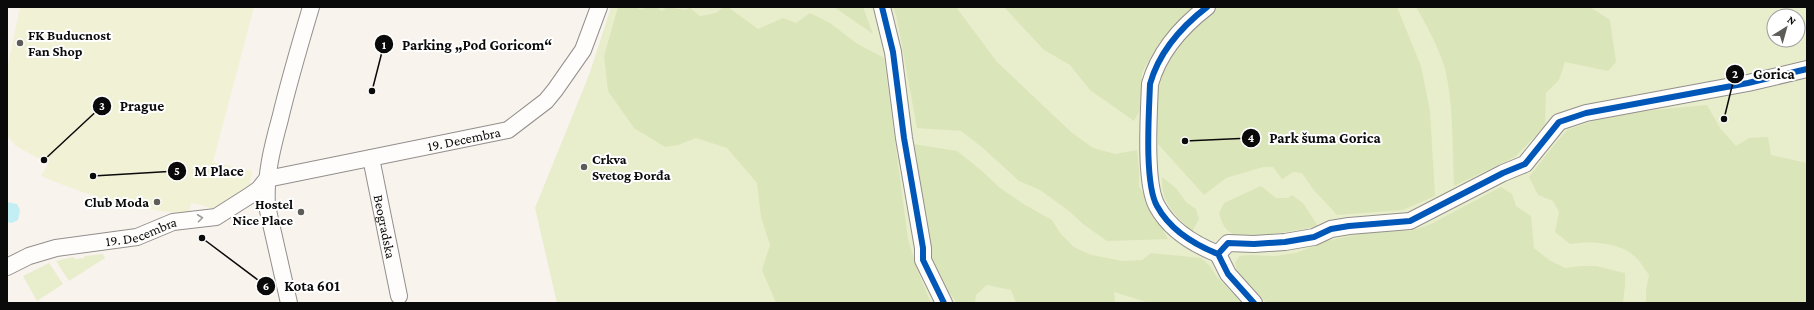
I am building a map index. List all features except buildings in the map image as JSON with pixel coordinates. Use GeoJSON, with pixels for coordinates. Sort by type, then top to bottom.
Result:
{"type":"FeatureCollection","features":[{"type":"Feature","properties":{"kind":"street"},"geometry":{"type":"LineString","coordinates":[[289,303],[267,206],[267,179],[271,155],[291,70],[311,7]]}},
{"type":"Feature","properties":{"kind":"street","name":"19. Decembra"},"geometry":{"type":"LineString","coordinates":[[7,267],[29,256],[56,248],[137,237],[173,222],[216,217],[259,189],[267,179],[508,130],[546,101],[555,90],[583,50],[599,7]]}},
{"type":"Feature","properties":{"kind":"street"},"geometry":{"type":"LineString","coordinates":[[882,7],[893,52],[904,138],[923,248],[923,260],[944,303]]}},
{"type":"Feature","properties":{"kind":"street"},"geometry":{"type":"LineString","coordinates":[[1207,7],[1193,18],[1168,46],[1154,72],[1150,84],[1151,189],[1157,206],[1179,234],[1218,254],[1228,274],[1254,303]]}},
{"type":"Feature","properties":{"kind":"street"},"geometry":{"type":"LineString","coordinates":[[1218,254],[1228,243],[1254,244],[1285,242],[1314,237],[1330,229],[1410,221],[1503,173],[1525,164],[1559,122],[1586,113],[1748,84],[1807,69]]}},
{"type":"Feature","properties":{"kind":"street","name":"Beogradska"},"geometry":{"type":"LineString","coordinates":[[371,158],[399,296]]}},
{"type":"Feature","properties":{"kind":"green space"},"geometry":{"type":"Polygon","coordinates":[[[20,7],[254,7],[213,162],[252,171],[249,190],[214,210],[202,205],[191,203],[189,214],[132,206],[96,196],[41,176],[48,164],[16,146],[7,135],[7,70],[20,7]]]}},
{"type":"Feature","properties":{"kind":"green space"},"geometry":{"type":"Polygon","coordinates":[[[611,7],[1807,7],[1807,303],[557,303],[535,208],[589,75],[611,7]]]}},
{"type":"Feature","properties":{"kind":"green space"},"geometry":{"type":"Polygon","coordinates":[[[618,7],[635,7],[642,10],[646,7],[656,7],[662,11],[667,7],[685,10],[690,8],[700,16],[716,13],[723,7],[728,7],[758,29],[783,18],[796,23],[810,13],[830,23],[856,43],[884,58],[908,239],[918,272],[931,303],[776,303],[762,270],[770,245],[761,217],[757,183],[727,148],[696,138],[678,145],[665,147],[634,128],[608,91],[604,56],[618,7]]]}},
{"type":"Feature","properties":{"kind":"green space"},"geometry":{"type":"Polygon","coordinates":[[[834,7],[863,7],[873,34],[834,7]]]}},
{"type":"Feature","properties":{"kind":"green space"},"geometry":{"type":"Polygon","coordinates":[[[893,7],[956,7],[997,62],[1071,132],[1093,148],[1115,154],[1137,150],[1139,186],[1168,239],[1107,241],[1040,190],[1019,181],[983,148],[961,131],[917,128],[897,19],[893,7]]]}},
{"type":"Feature","properties":{"kind":"green space"},"geometry":{"type":"Polygon","coordinates":[[[1004,7],[1194,7],[1159,43],[1142,73],[1140,110],[1134,121],[1090,90],[1070,65],[1044,50],[1004,7]]]}},
{"type":"Feature","properties":{"kind":"green space"},"geometry":{"type":"Polygon","coordinates":[[[1217,7],[1397,7],[1421,66],[1430,111],[1435,196],[1403,210],[1337,215],[1313,189],[1302,173],[1293,172],[1282,179],[1273,167],[1263,167],[1226,178],[1204,195],[1158,144],[1156,86],[1187,34],[1217,7]]]}},
{"type":"Feature","properties":{"kind":"green space"},"geometry":{"type":"Polygon","coordinates":[[[1416,7],[1590,7],[1610,20],[1616,62],[1608,71],[1565,62],[1559,80],[1546,93],[1545,126],[1515,157],[1454,186],[1452,127],[1448,83],[1445,69],[1436,45],[1416,7]]]}},
{"type":"Feature","properties":{"kind":"green space"},"geometry":{"type":"Polygon","coordinates":[[[1707,105],[1720,128],[1736,146],[1749,138],[1768,137],[1771,155],[1807,163],[1807,303],[1646,303],[1646,290],[1649,275],[1633,255],[1626,250],[1613,245],[1591,242],[1570,244],[1555,232],[1559,212],[1553,201],[1538,195],[1529,177],[1567,130],[1613,114],[1707,105]]]}},
{"type":"Feature","properties":{"kind":"green space"},"geometry":{"type":"Polygon","coordinates":[[[913,144],[957,151],[1000,188],[1025,205],[1052,220],[1060,233],[1074,247],[1091,255],[1123,261],[1142,260],[1151,253],[1201,258],[1210,266],[1217,277],[1242,303],[1149,303],[1114,292],[1115,303],[1016,303],[1011,290],[987,285],[976,295],[975,303],[957,303],[947,290],[931,259],[913,144]]]}},
{"type":"Feature","properties":{"kind":"green space"},"geometry":{"type":"Polygon","coordinates":[[[1162,177],[1176,188],[1186,202],[1196,209],[1199,219],[1192,232],[1170,208],[1164,195],[1162,177]]]}},
{"type":"Feature","properties":{"kind":"green space"},"geometry":{"type":"Polygon","coordinates":[[[1261,186],[1276,198],[1288,198],[1292,195],[1303,203],[1318,226],[1275,234],[1250,236],[1235,235],[1228,231],[1221,220],[1219,213],[1224,203],[1261,186]]]}},
{"type":"Feature","properties":{"kind":"green space"},"geometry":{"type":"Polygon","coordinates":[[[1501,187],[1512,194],[1516,206],[1531,216],[1534,248],[1549,260],[1565,268],[1596,266],[1625,273],[1623,303],[1267,303],[1238,275],[1235,263],[1239,256],[1275,256],[1296,253],[1326,241],[1384,229],[1410,231],[1429,225],[1501,187]]]}},
{"type":"Feature","properties":{"kind":"green space"},"geometry":{"type":"Polygon","coordinates":[[[103,254],[105,258],[69,281],[56,261],[73,257],[75,259],[103,254]]]}},
{"type":"Feature","properties":{"kind":"green space"},"geometry":{"type":"Polygon","coordinates":[[[49,263],[63,284],[37,301],[23,276],[49,263]]]}},
{"type":"Feature","properties":{"kind":"water"},"geometry":{"type":"Polygon","coordinates":[[[7,202],[17,204],[20,210],[18,220],[12,223],[7,222],[7,202]]]}},
{"type":"Feature","properties":{"kind":"cycle path"},"geometry":{"type":"LineString","coordinates":[[882,7],[893,52],[904,138],[923,248],[923,260],[944,303]]}},
{"type":"Feature","properties":{"kind":"cycle path"},"geometry":{"type":"LineString","coordinates":[[1207,7],[1188,23],[1172,41],[1154,72],[1150,84],[1148,147],[1150,181],[1153,195],[1162,215],[1175,229],[1191,241],[1218,254],[1228,243],[1254,244],[1285,242],[1314,237],[1331,229],[1410,221],[1503,173],[1525,164],[1559,122],[1586,113],[1748,83],[1807,69]]}},
{"type":"Feature","properties":{"kind":"cycle path"},"geometry":{"type":"LineString","coordinates":[[1218,254],[1228,274],[1254,303]]}},
{"type":"Feature","properties":{"kind":"place","name":"FK Buducnost Fan Shop"},"geometry":{"type":"Point","coordinates":[20,43]}},
{"type":"Feature","properties":{"kind":"place","name":"Parking „Pod Goricom“"},"geometry":{"type":"Point","coordinates":[372,91]}},
{"type":"Feature","properties":{"kind":"place","name":"Gorica"},"geometry":{"type":"Point","coordinates":[1724,119]}},
{"type":"Feature","properties":{"kind":"place","name":"Park šuma Gorica"},"geometry":{"type":"Point","coordinates":[1185,141]}},
{"type":"Feature","properties":{"kind":"place","name":"Prague"},"geometry":{"type":"Point","coordinates":[44,160]}},
{"type":"Feature","properties":{"kind":"place","name":"Crkva Svetog Đorđa"},"geometry":{"type":"Point","coordinates":[584,167]}},
{"type":"Feature","properties":{"kind":"place","name":"M Place"},"geometry":{"type":"Point","coordinates":[93,176]}},
{"type":"Feature","properties":{"kind":"place","name":"Club Moda"},"geometry":{"type":"Point","coordinates":[157,202]}},
{"type":"Feature","properties":{"kind":"place","name":"Hostel Nice Place"},"geometry":{"type":"Point","coordinates":[301,212]}},
{"type":"Feature","properties":{"kind":"place","name":"Kota 601"},"geometry":{"type":"Point","coordinates":[202,238]}}]}
